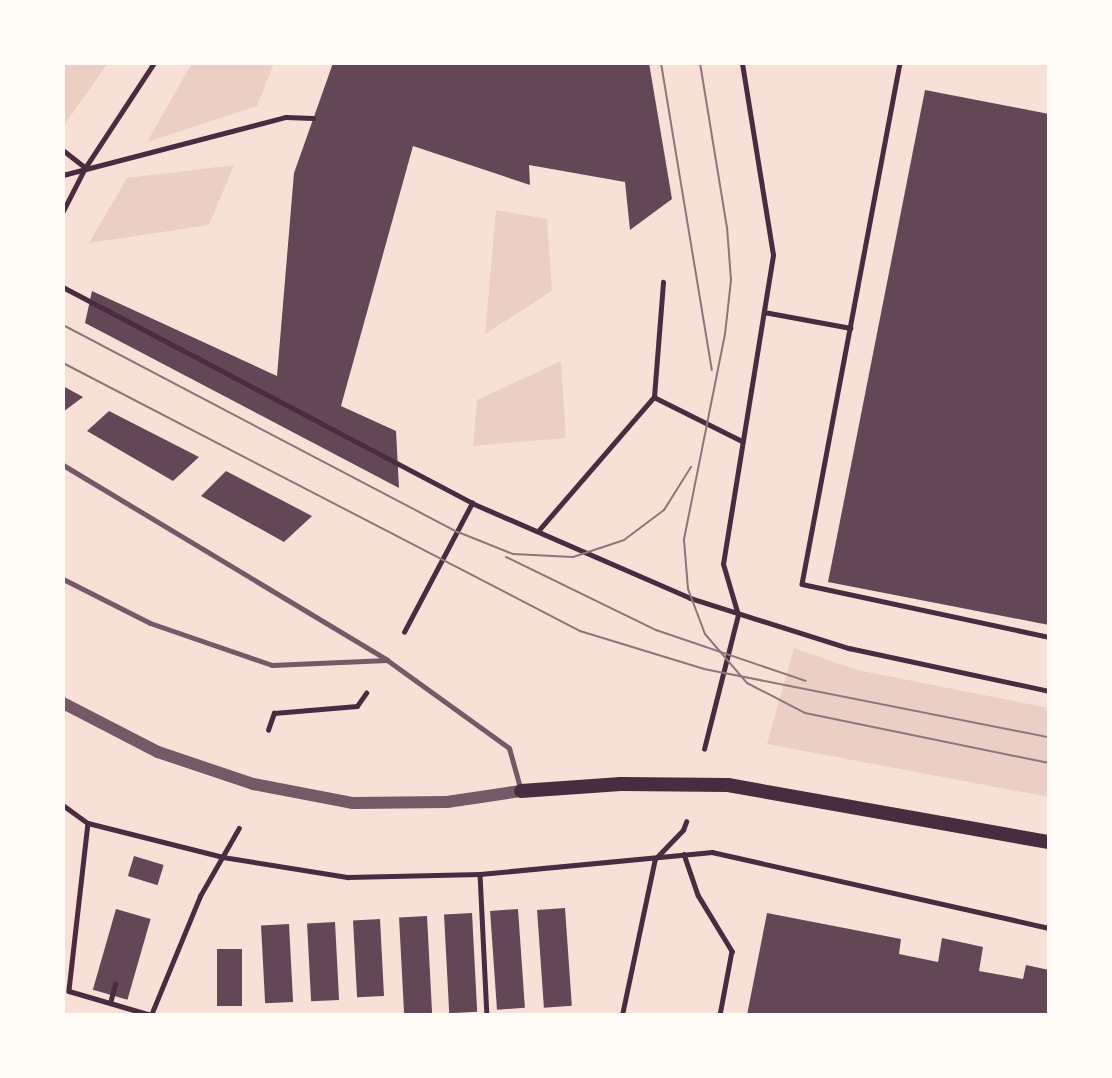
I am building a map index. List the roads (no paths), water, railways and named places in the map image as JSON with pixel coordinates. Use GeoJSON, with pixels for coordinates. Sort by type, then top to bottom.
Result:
{"type":"FeatureCollection","features":[{"type":"Feature","properties":{"kind":"main road"},"geometry":{"type":"LineString","coordinates":[[522,791],[696,782],[806,796],[1049,842]]}},
{"type":"Feature","properties":{"kind":"street"},"geometry":{"type":"LineString","coordinates":[[63,703],[158,752],[253,784],[353,803],[447,802],[522,791]]}},
{"type":"Feature","properties":{"kind":"lane"},"geometry":{"type":"LineString","coordinates":[[63,465],[387,660],[509,748],[522,791]]}},
{"type":"Feature","properties":{"kind":"lane"},"geometry":{"type":"LineString","coordinates":[[63,579],[150,623],[272,665],[387,660]]}},
{"type":"Feature","properties":{"kind":"tram line"},"geometry":{"type":"LineString","coordinates":[[661,63],[712,370]]}},
{"type":"Feature","properties":{"kind":"tram line"},"geometry":{"type":"LineString","coordinates":[[700,63],[727,227],[731,280],[725,334],[684,540],[688,589],[705,634],[747,683],[805,713],[1049,763]]}},
{"type":"Feature","properties":{"kind":"tram line"},"geometry":{"type":"LineString","coordinates":[[63,325],[458,532],[513,554],[573,557],[624,540],[664,510],[691,467]]}},
{"type":"Feature","properties":{"kind":"tram line"},"geometry":{"type":"LineString","coordinates":[[63,363],[580,631],[704,669],[1049,737]]}},
{"type":"Feature","properties":{"kind":"tram line"},"geometry":{"type":"LineString","coordinates":[[506,557],[656,630],[806,681]]}}]}
